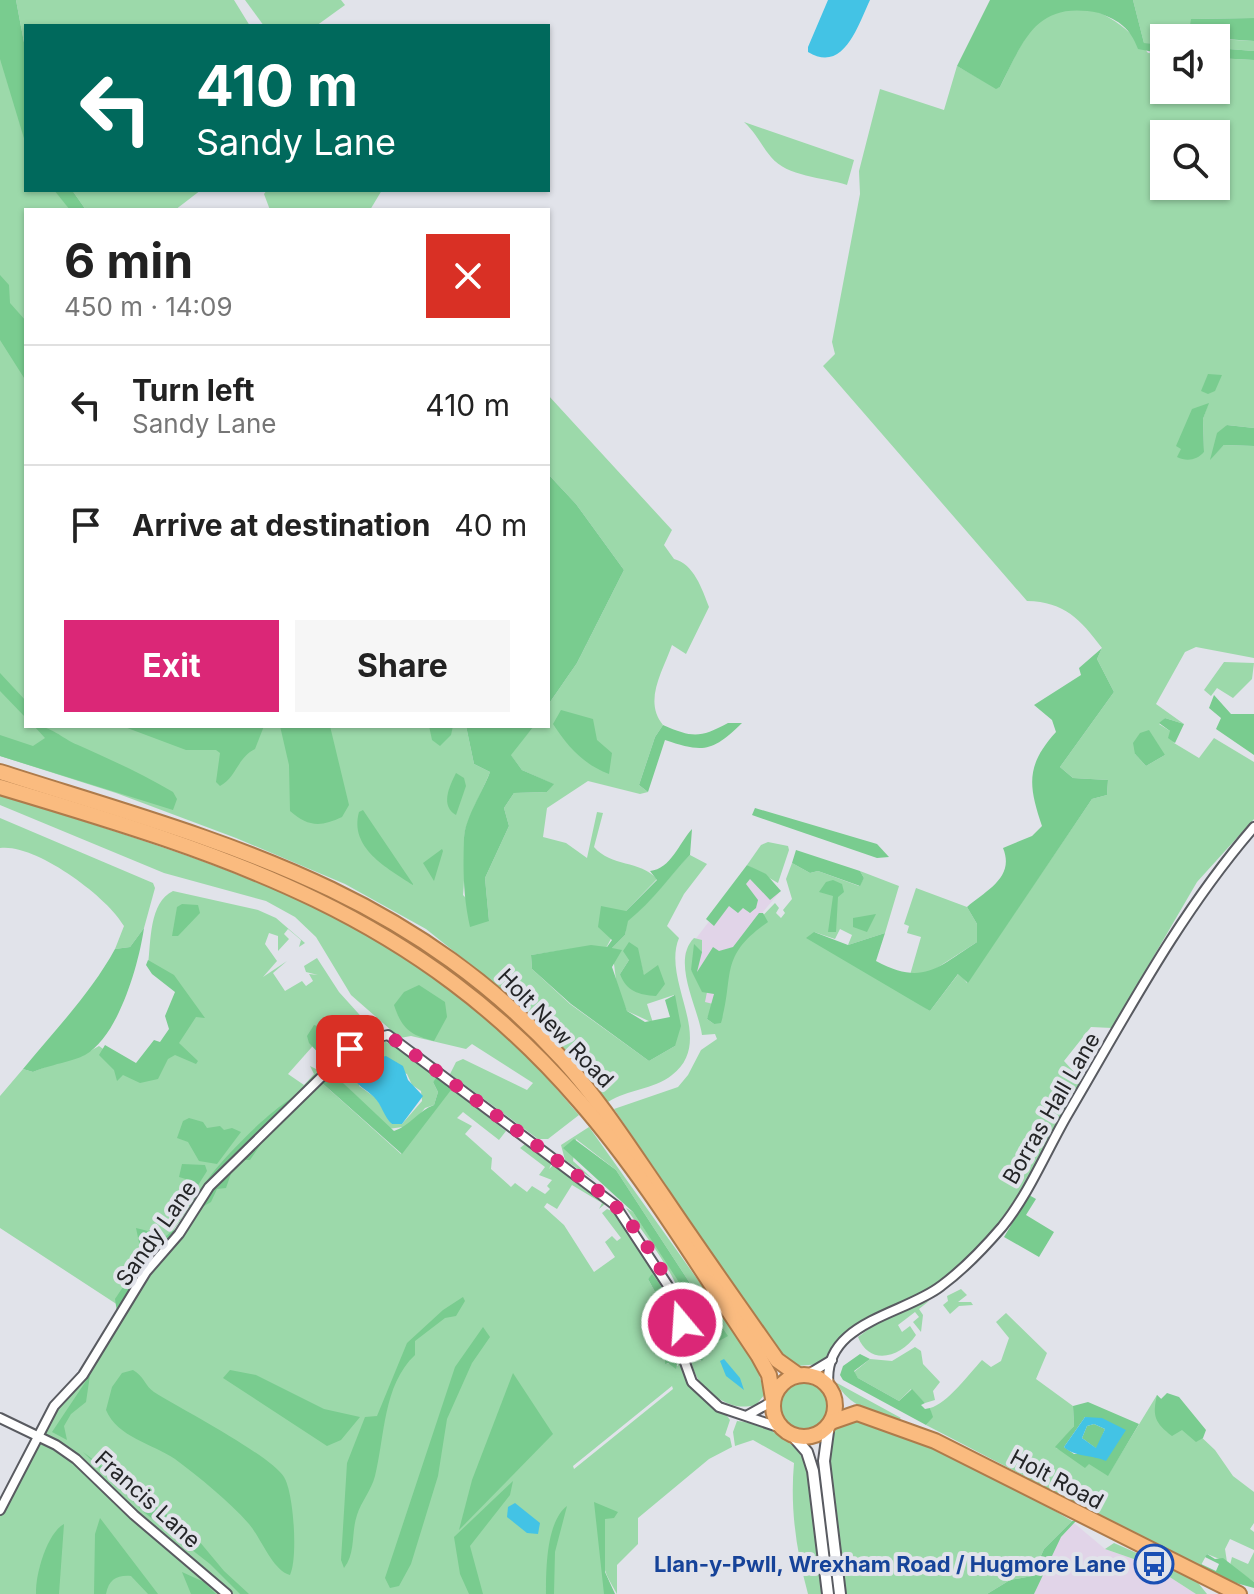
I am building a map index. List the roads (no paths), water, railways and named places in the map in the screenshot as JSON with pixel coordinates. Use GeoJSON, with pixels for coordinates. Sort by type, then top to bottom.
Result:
{"type":"FeatureCollection","features":[{"type":"Feature","properties":{"kind":"highway","name":"Holt New Road"},"geometry":{"type":"LineString","coordinates":[[0,772],[221,843],[310,877],[398,922],[478,978],[517,1013],[595,1098],[777,1360],[802,1375]]}},
{"type":"Feature","properties":{"kind":"highway","name":"Holt New Road"},"geometry":{"type":"LineString","coordinates":[[0,787],[137,829],[268,877],[360,920],[452,979],[519,1038],[602,1129],[758,1355],[769,1375],[773,1400]]}},
{"type":"Feature","properties":{"kind":"highway"},"geometry":{"type":"LineString","coordinates":[[830,1423],[835,1403],[830,1389],[802,1375],[782,1383],[773,1400],[773,1413],[787,1432],[811,1436],[847,1414],[867,1416]]}},
{"type":"Feature","properties":{"kind":"highway","name":"Holt Road"},"geometry":{"type":"LineString","coordinates":[[830,1389],[867,1416],[953,1449],[1222,1591],[1239,1594]]}},
{"type":"Feature","properties":{"kind":"street","name":"Borras Hall Lane"},"geometry":{"type":"LineString","coordinates":[[802,1375],[833,1360],[859,1327],[940,1287],[1005,1222],[1183,916],[1254,827]]}},
{"type":"Feature","properties":{"kind":"street","name":"Sandy Lane"},"geometry":{"type":"LineString","coordinates":[[0,1510],[54,1406],[83,1375],[146,1272],[179,1234],[209,1187],[350,1049],[365,1040],[388,1035],[615,1205],[678,1301],[683,1357],[692,1382],[719,1407],[748,1415]]}},
{"type":"Feature","properties":{"kind":"street"},"geometry":{"type":"LineString","coordinates":[[830,1389],[833,1360]]}},
{"type":"Feature","properties":{"kind":"street"},"geometry":{"type":"LineString","coordinates":[[748,1415],[773,1400]]}},
{"type":"Feature","properties":{"kind":"street"},"geometry":{"type":"LineString","coordinates":[[748,1415],[787,1432],[807,1452],[813,1471],[828,1594]]}},
{"type":"Feature","properties":{"kind":"street","name":"Francis Lane"},"geometry":{"type":"LineString","coordinates":[[0,1418],[76,1459],[134,1515],[227,1594]]}},
{"type":"Feature","properties":{"kind":"street"},"geometry":{"type":"LineString","coordinates":[[830,1423],[824,1461],[840,1594]]}},
{"type":"Feature","properties":{"kind":"water"},"geometry":{"type":"Polygon","coordinates":[[[828,0],[870,0],[848,44],[831,57],[821,57],[808,52],[808,47],[828,0]]]}},
{"type":"Feature","properties":{"kind":"water"},"geometry":{"type":"Polygon","coordinates":[[[386,1056],[403,1066],[408,1080],[423,1096],[402,1124],[392,1124],[377,1100],[358,1084],[352,1074],[359,1062],[386,1056]]]}},
{"type":"Feature","properties":{"kind":"water"},"geometry":{"type":"Polygon","coordinates":[[[724,1359],[740,1378],[744,1390],[726,1376],[720,1361],[724,1359]]]}},
{"type":"Feature","properties":{"kind":"water"},"geometry":{"type":"Polygon","coordinates":[[[1085,1417],[1102,1418],[1126,1430],[1106,1461],[1073,1453],[1064,1447],[1085,1417]],[[1094,1424],[1087,1426],[1082,1438],[1096,1448],[1105,1429],[1094,1424]]]}},
{"type":"Feature","properties":{"kind":"water"},"geometry":{"type":"Polygon","coordinates":[[[515,1503],[540,1523],[538,1534],[527,1533],[507,1517],[508,1507],[515,1503]]]}},
{"type":"Feature","properties":{"kind":"place","name":"Llan-y-Pwll, Wrexham Road / Hugmore Lane"},"geometry":{"type":"Point","coordinates":[1154,1564]}}]}
